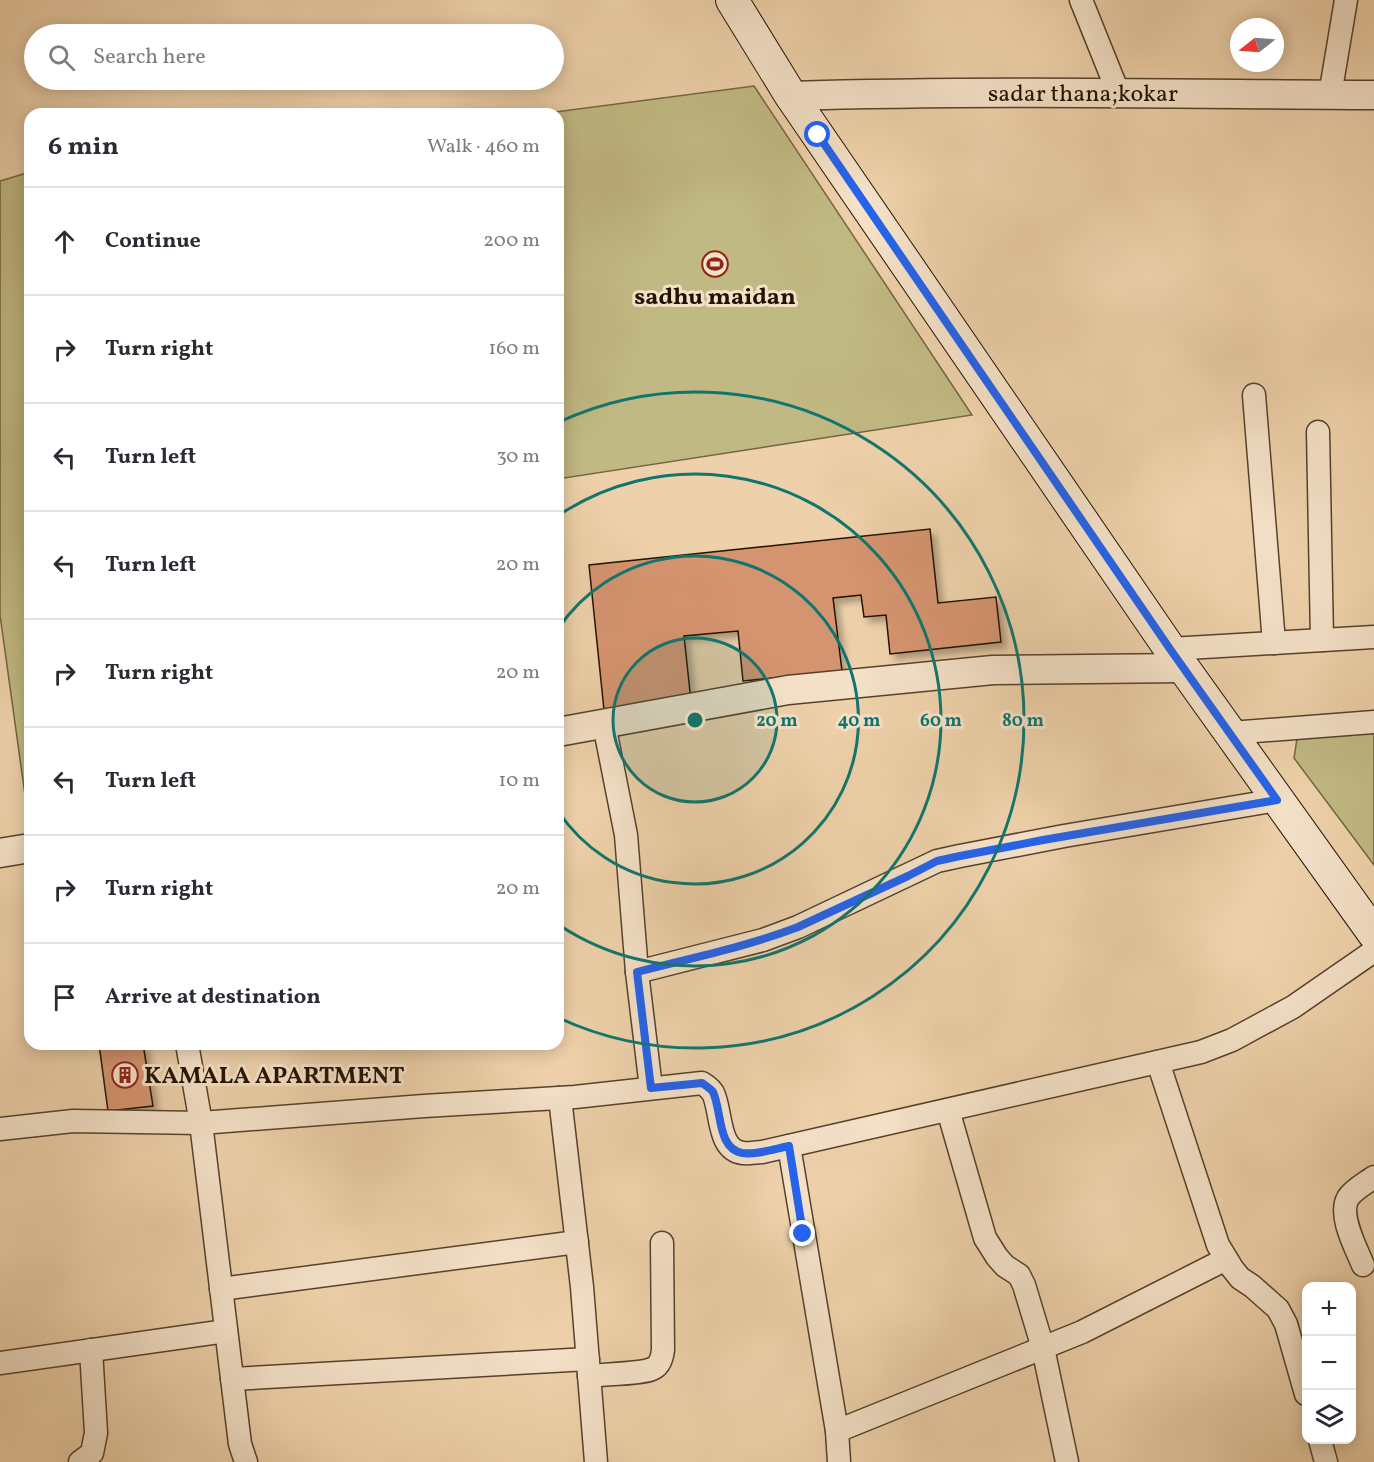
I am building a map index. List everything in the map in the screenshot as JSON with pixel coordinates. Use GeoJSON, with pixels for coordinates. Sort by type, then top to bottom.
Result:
{"type":"FeatureCollection","features":[{"type":"Feature","properties":{"kind":"main road"},"geometry":{"type":"LineString","coordinates":[[732,0],[791,96],[1177,658],[1374,934]]}},
{"type":"Feature","properties":{"kind":"street"},"geometry":{"type":"LineString","coordinates":[[1082,0],[1118,92]]}},
{"type":"Feature","properties":{"kind":"street"},"geometry":{"type":"LineString","coordinates":[[1330,94],[1346,0]]}},
{"type":"Feature","properties":{"kind":"street","name":"sadar thana;kokar"},"geometry":{"type":"LineString","coordinates":[[791,96],[1118,92],[1374,95]]}},
{"type":"Feature","properties":{"kind":"street"},"geometry":{"type":"LineString","coordinates":[[1254,395],[1274,643]]}},
{"type":"Feature","properties":{"kind":"street"},"geometry":{"type":"LineString","coordinates":[[1318,432],[1322,640]]}},
{"type":"Feature","properties":{"kind":"street"},"geometry":{"type":"LineString","coordinates":[[564,731],[788,690],[993,670],[1177,658],[1274,643],[1374,637]]}},
{"type":"Feature","properties":{"kind":"street"},"geometry":{"type":"LineString","coordinates":[[1230,734],[1374,722]]}},
{"type":"Feature","properties":{"kind":"street"},"geometry":{"type":"LineString","coordinates":[[604,724],[626,835],[637,972],[651,1088]]}},
{"type":"Feature","properties":{"kind":"street"},"geometry":{"type":"LineString","coordinates":[[637,972],[781,934],[937,861],[1052,838],[1277,800]]}},
{"type":"Feature","properties":{"kind":"street"},"geometry":{"type":"LineString","coordinates":[[0,854],[24,849]]}},
{"type":"Feature","properties":{"kind":"street"},"geometry":{"type":"LineString","coordinates":[[0,1129],[73,1121],[201,1123],[575,1097],[702,1083],[712,1090],[724,1139],[732,1149],[742,1153],[762,1152],[1201,1052],[1232,1040],[1293,1007],[1374,951]]}},
{"type":"Feature","properties":{"kind":"street"},"geometry":{"type":"LineString","coordinates":[[188,1050],[201,1123],[240,1444],[246,1462]]}},
{"type":"Feature","properties":{"kind":"street"},"geometry":{"type":"LineString","coordinates":[[1158,1062],[1218,1245],[1240,1278],[1278,1309],[1286,1324],[1305,1390]]}},
{"type":"Feature","properties":{"kind":"street"},"geometry":{"type":"LineString","coordinates":[[560,1098],[582,1287],[596,1462]]}},
{"type":"Feature","properties":{"kind":"street"},"geometry":{"type":"LineString","coordinates":[[948,1110],[985,1238],[997,1257],[1005,1266],[1019,1275],[1024,1285],[1043,1348],[1067,1462]]}},
{"type":"Feature","properties":{"kind":"street"},"geometry":{"type":"LineString","coordinates":[[789,1146],[837,1431],[839,1462]]}},
{"type":"Feature","properties":{"kind":"street"},"geometry":{"type":"LineString","coordinates":[[1363,1265],[1344,1215],[1345,1204],[1349,1196],[1374,1177]]}},
{"type":"Feature","properties":{"kind":"street"},"geometry":{"type":"LineString","coordinates":[[221,1289],[577,1242]]}},
{"type":"Feature","properties":{"kind":"street"},"geometry":{"type":"LineString","coordinates":[[232,1379],[588,1367],[643,1371],[653,1369],[661,1361],[663,1350],[662,1243]]}},
{"type":"Feature","properties":{"kind":"street"},"geometry":{"type":"LineString","coordinates":[[837,1431],[1082,1332],[1226,1259]]}},
{"type":"Feature","properties":{"kind":"street"},"geometry":{"type":"LineString","coordinates":[[0,1363],[226,1331]]}},
{"type":"Feature","properties":{"kind":"street"},"geometry":{"type":"LineString","coordinates":[[89,1459],[96,1433],[91,1350]]}},
{"type":"Feature","properties":{"kind":"street"},"geometry":{"type":"LineString","coordinates":[[1321,1444],[1326,1462]]}},
{"type":"Feature","properties":{"kind":"shaded area","name":"sadhu maidan"},"geometry":{"type":"Polygon","coordinates":[[[754,86],[972,415],[564,478],[564,111],[754,86]]]}},
{"type":"Feature","properties":{"kind":"shaded area"},"geometry":{"type":"Polygon","coordinates":[[[24,174],[24,788],[0,615],[0,181],[24,174]]]}},
{"type":"Feature","properties":{"kind":"shaded area"},"geometry":{"type":"Polygon","coordinates":[[[1374,731],[1374,865],[1294,758],[1297,739],[1374,731]]]}},
{"type":"Feature","properties":{"kind":"building"},"geometry":{"type":"Polygon","coordinates":[[[930,529],[938,603],[996,597],[1001,642],[890,654],[886,615],[864,617],[861,595],[833,598],[842,671],[743,681],[738,631],[684,636],[691,701],[604,710],[589,565],[930,529]]]}},
{"type":"Feature","properties":{"kind":"building","name":"KAMALA APARTMENT"},"geometry":{"type":"Polygon","coordinates":[[[100,1050],[144,1050],[153,1106],[108,1111],[100,1050]]]}},
{"type":"Feature","properties":{"kind":"place","name":"sadhu maidan"},"geometry":{"type":"Point","coordinates":[715,264]}},
{"type":"Feature","properties":{"kind":"place","name":"KAMALA APARTMENT"},"geometry":{"type":"Point","coordinates":[125,1075]}},
{"type":"Feature","properties":{"kind":"route"},"geometry":{"type":"LineString","coordinates":[[803,1234],[789,1146],[762,1152],[742,1153],[732,1149],[724,1139],[712,1090],[702,1083],[651,1088],[637,972],[781,934],[937,861],[1043,840],[1277,800],[1170,649],[818,135]]}}]}
